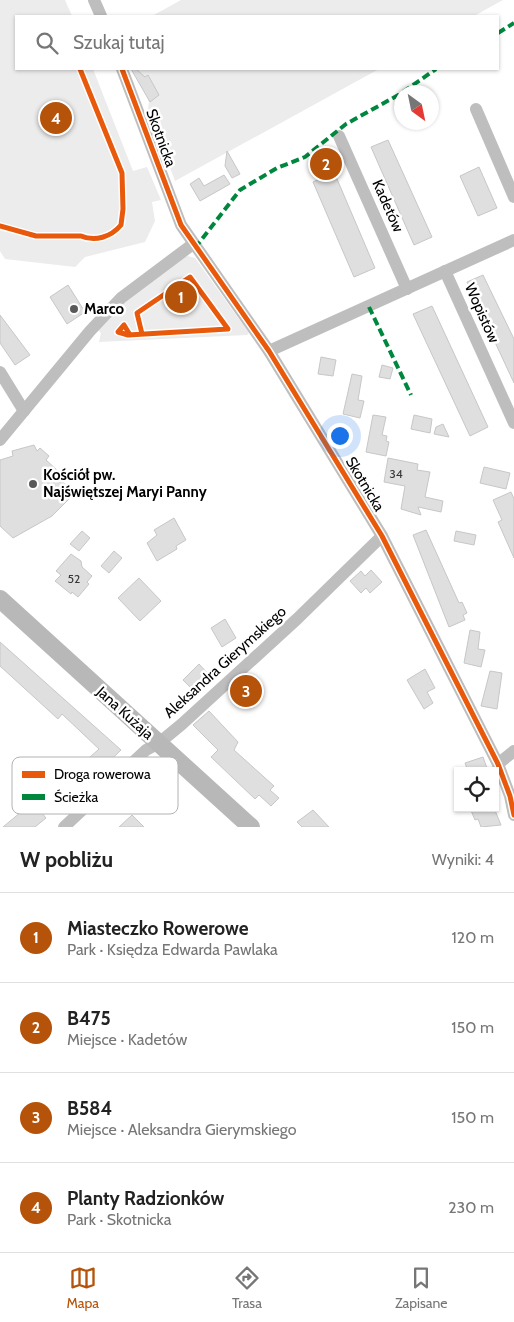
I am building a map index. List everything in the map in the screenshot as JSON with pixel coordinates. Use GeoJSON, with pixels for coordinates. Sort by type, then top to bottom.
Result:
{"type":"FeatureCollection","features":[{"type":"Feature","properties":{"kind":"street"},"geometry":{"type":"LineString","coordinates":[[94,0],[101,15]]}},
{"type":"Feature","properties":{"kind":"street","name":"Skotnicka"},"geometry":{"type":"LineString","coordinates":[[122,70],[177,218],[192,244],[269,351],[382,536],[498,764],[512,796],[514,815]]}},
{"type":"Feature","properties":{"kind":"street"},"geometry":{"type":"LineString","coordinates":[[476,109],[514,197]]}},
{"type":"Feature","properties":{"kind":"street","name":"Kadetów"},"geometry":{"type":"LineString","coordinates":[[339,136],[407,289]]}},
{"type":"Feature","properties":{"kind":"street"},"geometry":{"type":"LineString","coordinates":[[269,351],[514,240]]}},
{"type":"Feature","properties":{"kind":"street"},"geometry":{"type":"LineString","coordinates":[[0,440],[121,298],[140,281],[192,244]]}},
{"type":"Feature","properties":{"kind":"street","name":"Wopistów"},"geometry":{"type":"LineString","coordinates":[[445,272],[514,423]]}},
{"type":"Feature","properties":{"kind":"street"},"geometry":{"type":"LineString","coordinates":[[0,372],[24,410]]}},
{"type":"Feature","properties":{"kind":"street","name":"Aleksandra Gierymskiego"},"geometry":{"type":"LineString","coordinates":[[139,757],[146,750],[159,743],[297,619],[382,536]]}},
{"type":"Feature","properties":{"kind":"street","name":"Jana Kużaja"},"geometry":{"type":"LineString","coordinates":[[0,599],[174,757]]}},
{"type":"Feature","properties":{"kind":"street"},"geometry":{"type":"LineString","coordinates":[[498,764],[514,751]]}},
{"type":"Feature","properties":{"kind":"street","name":"Jana Kużaja"},"geometry":{"type":"LineString","coordinates":[[178,760],[251,827]]}},
{"type":"Feature","properties":{"kind":"street","name":"Aleksandra Gierymskiego"},"geometry":{"type":"LineString","coordinates":[[64,827],[78,814]]}},
{"type":"Feature","properties":{"kind":"shaded area"},"geometry":{"type":"Polygon","coordinates":[[[0,0],[65,0],[72,15],[15,15],[15,70],[93,70],[133,171],[147,167],[161,200],[152,202],[155,221],[145,242],[85,257],[75,267],[5,259],[0,251],[0,0]]]}},
{"type":"Feature","properties":{"kind":"shaded area"},"geometry":{"type":"Polygon","coordinates":[[[181,0],[503,0],[476,15],[154,15],[181,0]]]}},
{"type":"Feature","properties":{"kind":"shaded area"},"geometry":{"type":"Polygon","coordinates":[[[137,70],[377,70],[175,181],[148,109],[149,102],[137,70]]]}},
{"type":"Feature","properties":{"kind":"shaded area"},"geometry":{"type":"Polygon","coordinates":[[[188,256],[195,258],[249,333],[247,335],[99,342],[101,333],[98,330],[122,304],[182,258],[188,256]]]}},
{"type":"Feature","properties":{"kind":"building"},"geometry":{"type":"Polygon","coordinates":[[[132,70],[137,70],[145,77],[148,75],[159,95],[150,102],[132,70]]]}},
{"type":"Feature","properties":{"kind":"building"},"geometry":{"type":"Polygon","coordinates":[[[388,140],[432,237],[414,245],[371,147],[388,140]]]}},
{"type":"Feature","properties":{"kind":"building"},"geometry":{"type":"Polygon","coordinates":[[[227,151],[240,174],[232,178],[225,166],[227,151]]]}},
{"type":"Feature","properties":{"kind":"building"},"geometry":{"type":"Polygon","coordinates":[[[329,157],[333,166],[323,170],[320,162],[329,157]]]}},
{"type":"Feature","properties":{"kind":"building"},"geometry":{"type":"Polygon","coordinates":[[[479,167],[497,208],[478,216],[460,176],[479,167]]]}},
{"type":"Feature","properties":{"kind":"building"},"geometry":{"type":"Polygon","coordinates":[[[334,172],[375,268],[354,277],[313,182],[334,172]]]}},
{"type":"Feature","properties":{"kind":"building"},"geometry":{"type":"Polygon","coordinates":[[[224,175],[230,184],[200,201],[190,184],[199,178],[204,186],[224,175]]]}},
{"type":"Feature","properties":{"kind":"building"},"geometry":{"type":"Polygon","coordinates":[[[483,275],[514,339],[514,383],[467,282],[483,275]]]}},
{"type":"Feature","properties":{"kind":"building"},"geometry":{"type":"Polygon","coordinates":[[[68,285],[85,312],[67,324],[50,297],[68,285]]]}},
{"type":"Feature","properties":{"kind":"building"},"geometry":{"type":"Polygon","coordinates":[[[432,306],[488,427],[470,436],[413,314],[432,306]]]}},
{"type":"Feature","properties":{"kind":"building"},"geometry":{"type":"Polygon","coordinates":[[[0,315],[30,355],[15,365],[0,343],[0,315]]]}},
{"type":"Feature","properties":{"kind":"building"},"geometry":{"type":"Polygon","coordinates":[[[321,357],[336,360],[333,376],[318,374],[321,357]]]}},
{"type":"Feature","properties":{"kind":"building"},"geometry":{"type":"Polygon","coordinates":[[[382,365],[393,368],[390,379],[379,377],[382,365]]]}},
{"type":"Feature","properties":{"kind":"building"},"geometry":{"type":"Polygon","coordinates":[[[352,374],[362,376],[358,400],[364,401],[360,418],[343,414],[352,374]]]}},
{"type":"Feature","properties":{"kind":"building"},"geometry":{"type":"Polygon","coordinates":[[[373,415],[386,417],[382,435],[387,436],[386,441],[389,442],[386,456],[366,452],[373,415]]]}},
{"type":"Feature","properties":{"kind":"building"},"geometry":{"type":"Polygon","coordinates":[[[414,415],[432,419],[430,433],[411,429],[414,415]]]}},
{"type":"Feature","properties":{"kind":"building"},"geometry":{"type":"Polygon","coordinates":[[[443,424],[449,437],[434,434],[436,427],[443,424]]]}},
{"type":"Feature","properties":{"kind":"building","name":"Kościół pw. Najświętszej Maryi Panny"},"geometry":{"type":"Polygon","coordinates":[[[34,445],[37,451],[40,448],[49,456],[46,460],[58,471],[55,475],[75,493],[52,516],[13,538],[0,526],[0,460],[13,456],[12,451],[34,445]]]}},
{"type":"Feature","properties":{"kind":"building"},"geometry":{"type":"Polygon","coordinates":[[[388,458],[418,464],[417,470],[430,472],[425,497],[443,501],[441,512],[418,507],[421,515],[401,509],[405,486],[384,482],[388,458]]]}},
{"type":"Feature","properties":{"kind":"building"},"geometry":{"type":"Polygon","coordinates":[[[484,467],[510,473],[506,489],[480,483],[484,467]]]}},
{"type":"Feature","properties":{"kind":"building"},"geometry":{"type":"Polygon","coordinates":[[[511,492],[514,499],[514,558],[498,522],[502,520],[493,500],[511,492]]]}},
{"type":"Feature","properties":{"kind":"building"},"geometry":{"type":"Polygon","coordinates":[[[174,518],[186,540],[176,546],[177,549],[157,561],[147,543],[157,535],[154,530],[174,518]]]}},
{"type":"Feature","properties":{"kind":"building"},"geometry":{"type":"Polygon","coordinates":[[[426,530],[459,603],[462,602],[467,613],[463,615],[465,620],[449,627],[413,535],[426,530]]]}},
{"type":"Feature","properties":{"kind":"building"},"geometry":{"type":"Polygon","coordinates":[[[82,531],[90,538],[79,551],[70,544],[82,531]]]}},
{"type":"Feature","properties":{"kind":"building"},"geometry":{"type":"Polygon","coordinates":[[[456,531],[476,535],[474,545],[454,541],[456,531]]]}},
{"type":"Feature","properties":{"kind":"building"},"geometry":{"type":"Polygon","coordinates":[[[114,551],[122,558],[109,573],[101,566],[114,551]]]}},
{"type":"Feature","properties":{"kind":"building"},"geometry":{"type":"Polygon","coordinates":[[[71,554],[81,561],[82,567],[92,576],[87,582],[89,584],[78,597],[72,592],[71,594],[55,581],[61,575],[56,571],[71,554]]]}},
{"type":"Feature","properties":{"kind":"building"},"geometry":{"type":"Polygon","coordinates":[[[371,570],[382,582],[370,593],[366,588],[361,593],[350,581],[361,571],[365,576],[371,570]]]}},
{"type":"Feature","properties":{"kind":"building"},"geometry":{"type":"Polygon","coordinates":[[[139,578],[161,601],[140,621],[118,598],[139,578]]]}},
{"type":"Feature","properties":{"kind":"building"},"geometry":{"type":"Polygon","coordinates":[[[225,619],[236,638],[222,647],[211,628],[225,619]]]}},
{"type":"Feature","properties":{"kind":"building"},"geometry":{"type":"Polygon","coordinates":[[[470,630],[480,632],[478,649],[485,650],[481,667],[464,663],[470,630]]]}},
{"type":"Feature","properties":{"kind":"building"},"geometry":{"type":"Polygon","coordinates":[[[0,642],[121,750],[114,757],[90,757],[99,749],[62,714],[58,719],[0,666],[0,642]]]}},
{"type":"Feature","properties":{"kind":"building"},"geometry":{"type":"Polygon","coordinates":[[[199,664],[211,677],[195,692],[183,680],[199,664]]]}},
{"type":"Feature","properties":{"kind":"building"},"geometry":{"type":"Polygon","coordinates":[[[425,669],[435,688],[427,692],[433,703],[424,709],[407,680],[425,669]]]}},
{"type":"Feature","properties":{"kind":"building"},"geometry":{"type":"Polygon","coordinates":[[[490,671],[502,673],[497,709],[481,706],[490,671]]]}},
{"type":"Feature","properties":{"kind":"building"},"geometry":{"type":"Polygon","coordinates":[[[246,684],[252,691],[245,697],[239,690],[246,684]]]}},
{"type":"Feature","properties":{"kind":"building"},"geometry":{"type":"Polygon","coordinates":[[[209,711],[238,742],[234,750],[274,786],[270,790],[279,798],[271,806],[259,795],[255,799],[211,757],[218,750],[193,725],[209,711]]]}},
{"type":"Feature","properties":{"kind":"building"},"geometry":{"type":"Polygon","coordinates":[[[483,757],[487,767],[466,767],[465,763],[483,757]]]}},
{"type":"Feature","properties":{"kind":"building"},"geometry":{"type":"Polygon","coordinates":[[[313,810],[329,827],[302,827],[297,822],[313,810]]]}},
{"type":"Feature","properties":{"kind":"building"},"geometry":{"type":"Polygon","coordinates":[[[472,812],[496,812],[501,825],[481,827],[478,819],[475,820],[472,812]]]}},
{"type":"Feature","properties":{"kind":"building"},"geometry":{"type":"Polygon","coordinates":[[[19,814],[43,814],[46,818],[35,827],[3,827],[19,814]]]}},
{"type":"Feature","properties":{"kind":"building"},"geometry":{"type":"Polygon","coordinates":[[[132,815],[144,827],[119,827],[132,815]]]}},
{"type":"Feature","properties":{"kind":"marked path"},"geometry":{"type":"LineString","coordinates":[[499,32],[514,23]]}},
{"type":"Feature","properties":{"kind":"marked path"},"geometry":{"type":"LineString","coordinates":[[413,85],[435,70]]}},
{"type":"Feature","properties":{"kind":"marked path"},"geometry":{"type":"LineString","coordinates":[[195,248],[240,190],[277,168],[305,157],[346,124],[394,97]]}},
{"type":"Feature","properties":{"kind":"marked path"},"geometry":{"type":"LineString","coordinates":[[369,307],[411,395]]}},
{"type":"Feature","properties":{"kind":"cycle path"},"geometry":{"type":"LineString","coordinates":[[0,226],[36,236],[97,238],[112,233],[121,225],[123,209],[122,173],[80,70]]}},
{"type":"Feature","properties":{"kind":"cycle path"},"geometry":{"type":"LineString","coordinates":[[122,70],[181,225],[269,351],[382,536],[498,764],[510,796],[514,815]]}},
{"type":"Feature","properties":{"kind":"cycle path"},"geometry":{"type":"LineString","coordinates":[[130,335],[124,325],[118,332],[128,335],[228,329],[190,277],[137,313],[142,334]]}},
{"type":"Feature","properties":{"kind":"place","name":"Planty Radzionków"},"geometry":{"type":"Point","coordinates":[56,118]}},
{"type":"Feature","properties":{"kind":"place","name":"B475"},"geometry":{"type":"Point","coordinates":[326,164]}},
{"type":"Feature","properties":{"kind":"place","name":"Miasteczko Rowerowe"},"geometry":{"type":"Point","coordinates":[181,297]}},
{"type":"Feature","properties":{"kind":"place","name":"Marco"},"geometry":{"type":"Point","coordinates":[74,309]}},
{"type":"Feature","properties":{"kind":"place","name":"Kościół pw. Najświętszej Maryi Panny"},"geometry":{"type":"Point","coordinates":[33,484]}},
{"type":"Feature","properties":{"kind":"place","name":"B584"},"geometry":{"type":"Point","coordinates":[246,691]}}]}
